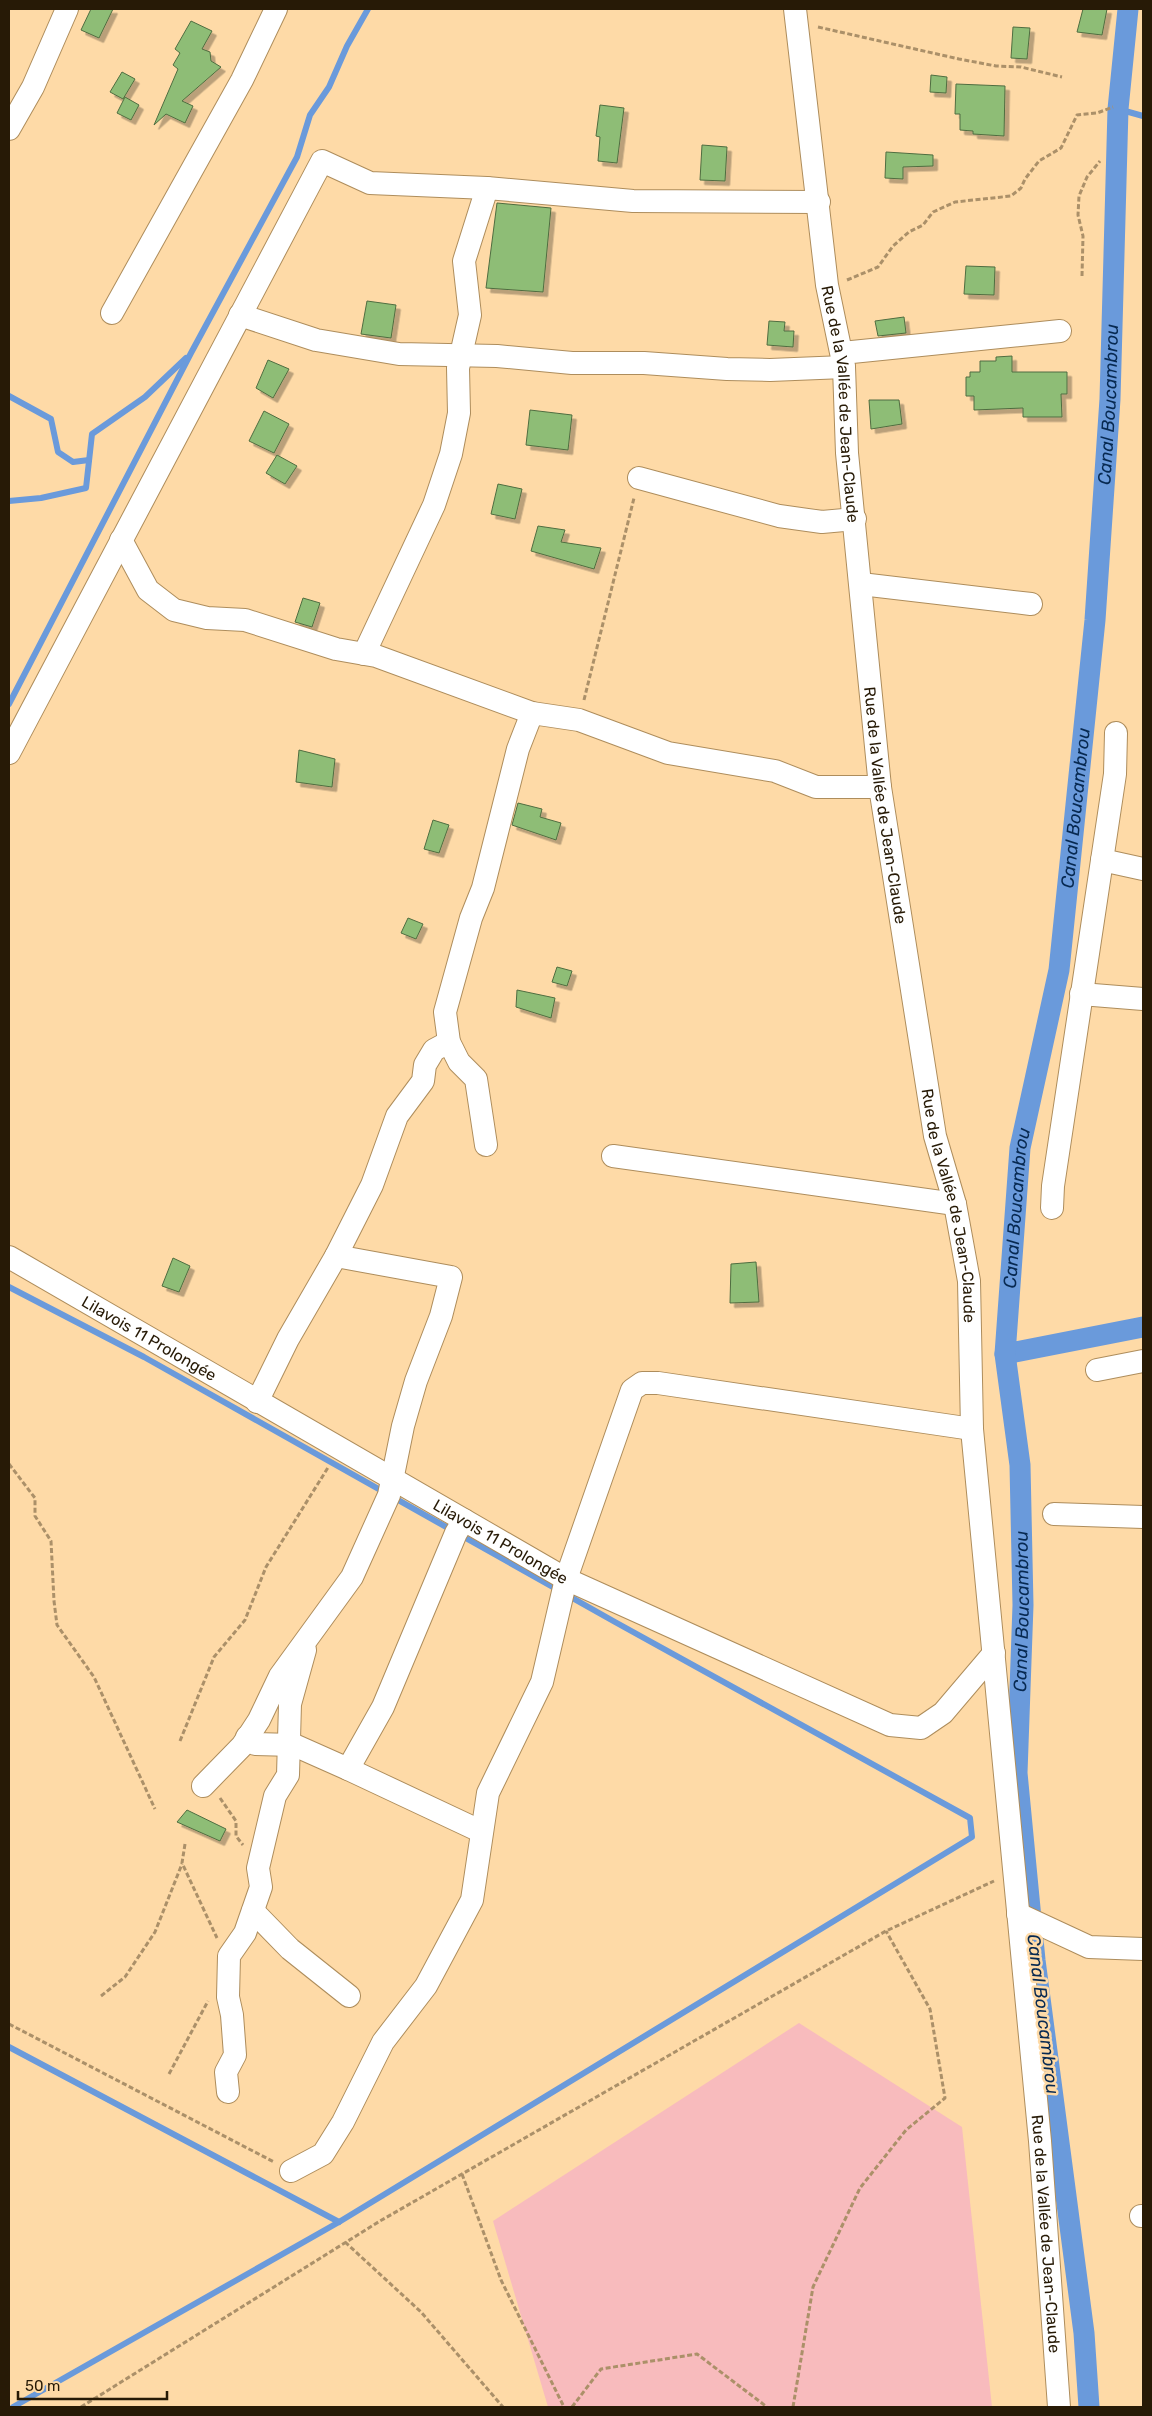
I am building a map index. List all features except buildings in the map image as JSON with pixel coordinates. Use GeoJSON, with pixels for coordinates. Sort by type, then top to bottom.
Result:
{"type":"FeatureCollection","features":[{"type":"Feature","properties":{"kind":"street"},"geometry":{"type":"LineString","coordinates":[[9,129],[33,86],[67,9]]}},
{"type":"Feature","properties":{"kind":"street"},"geometry":{"type":"LineString","coordinates":[[112,313],[242,80],[276,9]]}},
{"type":"Feature","properties":{"kind":"street","name":"Rue de la Vallée de Jean-Claude"},"geometry":{"type":"LineString","coordinates":[[796,14],[827,285],[843,360],[847,453],[880,787],[935,1136],[955,1204],[969,1282],[972,1429],[1040,2141],[1059,2407]]}},
{"type":"Feature","properties":{"kind":"street"},"geometry":{"type":"LineString","coordinates":[[9,753],[322,161],[370,183],[487,188],[633,201],[819,202]]}},
{"type":"Feature","properties":{"kind":"street"},"geometry":{"type":"LineString","coordinates":[[364,654],[434,505],[450,454],[459,413],[458,368],[470,315],[464,261],[487,188]]}},
{"type":"Feature","properties":{"kind":"street"},"geometry":{"type":"LineString","coordinates":[[240,315],[316,340],[399,354],[461,354],[530,358],[572,363],[644,363],[727,370],[770,370],[1060,331]]}},
{"type":"Feature","properties":{"kind":"street"},"geometry":{"type":"LineString","coordinates":[[639,478],[779,516],[822,522],[854,520]]}},
{"type":"Feature","properties":{"kind":"street"},"geometry":{"type":"LineString","coordinates":[[121,540],[148,590],[174,610],[208,618],[246,620],[336,649],[364,654],[418,671],[532,713],[579,720],[668,753],[775,771],[816,786],[880,787]]}},
{"type":"Feature","properties":{"kind":"street"},"geometry":{"type":"LineString","coordinates":[[861,584],[1031,604]]}},
{"type":"Feature","properties":{"kind":"street"},"geometry":{"type":"LineString","coordinates":[[486,1145],[476,1079],[460,1062],[448,1042],[445,1012],[471,918],[483,888],[518,748],[532,713]]}},
{"type":"Feature","properties":{"kind":"street"},"geometry":{"type":"LineString","coordinates":[[1052,1208],[1053,1186],[1080,994],[1115,774],[1116,733]]}},
{"type":"Feature","properties":{"kind":"street"},"geometry":{"type":"LineString","coordinates":[[1102,860],[1143,869]]}},
{"type":"Feature","properties":{"kind":"street"},"geometry":{"type":"LineString","coordinates":[[1080,994],[1143,999]]}},
{"type":"Feature","properties":{"kind":"street"},"geometry":{"type":"LineString","coordinates":[[257,1402],[305,1308],[336,1256],[372,1185],[397,1116],[423,1081],[425,1065],[434,1050],[448,1042]]}},
{"type":"Feature","properties":{"kind":"street"},"geometry":{"type":"LineString","coordinates":[[613,1156],[955,1204]]}},
{"type":"Feature","properties":{"kind":"street"},"geometry":{"type":"LineString","coordinates":[[206,1783],[247,1737],[266,1707],[280,1676],[352,1577],[389,1495],[416,1381],[442,1316],[451,1278],[336,1256]]}},
{"type":"Feature","properties":{"kind":"street","name":"Lilavois 11 Prolongée"},"geometry":{"type":"LineString","coordinates":[[9,1257],[566,1579],[890,1725],[921,1728],[943,1714],[994,1653]]}},
{"type":"Feature","properties":{"kind":"street"},"geometry":{"type":"LineString","coordinates":[[1097,1370],[1143,1361]]}},
{"type":"Feature","properties":{"kind":"street"},"geometry":{"type":"LineString","coordinates":[[291,2171],[323,2154],[343,2122],[383,2042],[426,1986],[472,1900],[480,1831],[488,1793],[542,1682],[566,1579],[632,1390],[642,1383],[668,1384],[972,1429]]}},
{"type":"Feature","properties":{"kind":"street"},"geometry":{"type":"LineString","coordinates":[[1054,1514],[1143,1517]]}},
{"type":"Feature","properties":{"kind":"street"},"geometry":{"type":"LineString","coordinates":[[348,1769],[383,1707],[456,1533],[464,1520]]}},
{"type":"Feature","properties":{"kind":"street"},"geometry":{"type":"LineString","coordinates":[[228,2092],[226,2072],[235,2054],[232,2014],[228,1997],[229,1956],[245,1934],[261,1887],[258,1868],[276,1796],[288,1776],[290,1704],[311,1632]]}},
{"type":"Feature","properties":{"kind":"street"},"geometry":{"type":"LineString","coordinates":[[247,1737],[255,1744],[289,1745],[348,1769],[480,1831]]}},
{"type":"Feature","properties":{"kind":"street"},"geometry":{"type":"LineString","coordinates":[[253,1911],[290,1949],[349,1996]]}},
{"type":"Feature","properties":{"kind":"street"},"geometry":{"type":"LineString","coordinates":[[1018,1914],[1089,1947],[1143,1949]]}},
{"type":"Feature","properties":{"kind":"path"},"geometry":{"type":"LineString","coordinates":[[796,14],[830,31],[996,66],[1021,67],[1062,77]]}},
{"type":"Feature","properties":{"kind":"path"},"geometry":{"type":"LineString","coordinates":[[827,285],[855,278],[878,267],[893,246],[909,232],[923,225],[933,212],[954,202],[1011,196],[1021,188],[1025,179],[1039,161],[1061,148],[1077,115],[1097,113],[1112,107]]}},
{"type":"Feature","properties":{"kind":"path"},"geometry":{"type":"LineString","coordinates":[[1082,276],[1083,236],[1078,215],[1079,196],[1087,177],[1100,161]]}},
{"type":"Feature","properties":{"kind":"path"},"geometry":{"type":"LineString","coordinates":[[579,720],[639,478]]}},
{"type":"Feature","properties":{"kind":"path"},"geometry":{"type":"LineString","coordinates":[[180,1742],[214,1657],[245,1620],[266,1567],[340,1449]]}},
{"type":"Feature","properties":{"kind":"path"},"geometry":{"type":"LineString","coordinates":[[9,1464],[34,1498],[35,1516],[51,1541],[57,1625],[87,1670],[94,1677],[155,1809]]}},
{"type":"Feature","properties":{"kind":"path"},"geometry":{"type":"LineString","coordinates":[[206,1783],[236,1822],[236,1836],[258,1868]]}},
{"type":"Feature","properties":{"kind":"path"},"geometry":{"type":"LineString","coordinates":[[102,1996],[125,1977],[155,1932],[182,1863],[185,1844]]}},
{"type":"Feature","properties":{"kind":"path"},"geometry":{"type":"LineString","coordinates":[[182,1863],[229,1965]]}},
{"type":"Feature","properties":{"kind":"path"},"geometry":{"type":"LineString","coordinates":[[81,2407],[345,2242],[462,2174],[886,1931],[1014,1871]]}},
{"type":"Feature","properties":{"kind":"path"},"geometry":{"type":"LineString","coordinates":[[793,2407],[813,2287],[860,2188],[906,2130],[945,2098],[930,2009],[886,1931]]}},
{"type":"Feature","properties":{"kind":"path"},"geometry":{"type":"LineString","coordinates":[[169,2074],[212,1994]]}},
{"type":"Feature","properties":{"kind":"path"},"geometry":{"type":"LineString","coordinates":[[9,2024],[291,2171]]}},
{"type":"Feature","properties":{"kind":"path"},"geometry":{"type":"LineString","coordinates":[[462,2174],[501,2280],[564,2407]]}},
{"type":"Feature","properties":{"kind":"path"},"geometry":{"type":"LineString","coordinates":[[345,2242],[421,2312],[503,2407]]}},
{"type":"Feature","properties":{"kind":"path"},"geometry":{"type":"LineString","coordinates":[[572,2407],[601,2369],[697,2354],[767,2407]]}},
{"type":"Feature","properties":{"kind":"shaded area"},"geometry":{"type":"Polygon","coordinates":[[[799,2023],[962,2127],[992,2407],[548,2407],[493,2221],[799,2023]]]}},
{"type":"Feature","properties":{"kind":"waterway"},"geometry":{"type":"LineString","coordinates":[[9,704],[191,353],[297,157],[310,115],[329,87],[347,46],[368,9]]}},
{"type":"Feature","properties":{"kind":"waterway","name":"Canal Boucambrou"},"geometry":{"type":"LineString","coordinates":[[1089,2407],[1084,2333],[1035,1960],[1017,1773],[1023,1605],[1020,1465],[1005,1354],[1020,1148],[1059,970],[1095,620],[1110,399],[1118,109],[1128,9]]}},
{"type":"Feature","properties":{"kind":"waterway"},"geometry":{"type":"LineString","coordinates":[[1118,109],[1143,116]]}},
{"type":"Feature","properties":{"kind":"waterway"},"geometry":{"type":"LineString","coordinates":[[9,501],[41,498],[86,488],[92,434],[145,397],[186,358]]}},
{"type":"Feature","properties":{"kind":"waterway"},"geometry":{"type":"LineString","coordinates":[[9,396],[51,419],[58,452],[73,462],[89,460]]}},
{"type":"Feature","properties":{"kind":"waterway"},"geometry":{"type":"LineString","coordinates":[[9,1287],[144,1357],[615,1622],[970,1818],[972,1837],[339,2222],[13,2407]]}},
{"type":"Feature","properties":{"kind":"waterway"},"geometry":{"type":"LineString","coordinates":[[1005,1354],[1143,1327]]}},
{"type":"Feature","properties":{"kind":"waterway"},"geometry":{"type":"LineString","coordinates":[[9,2047],[339,2222]]}}]}
